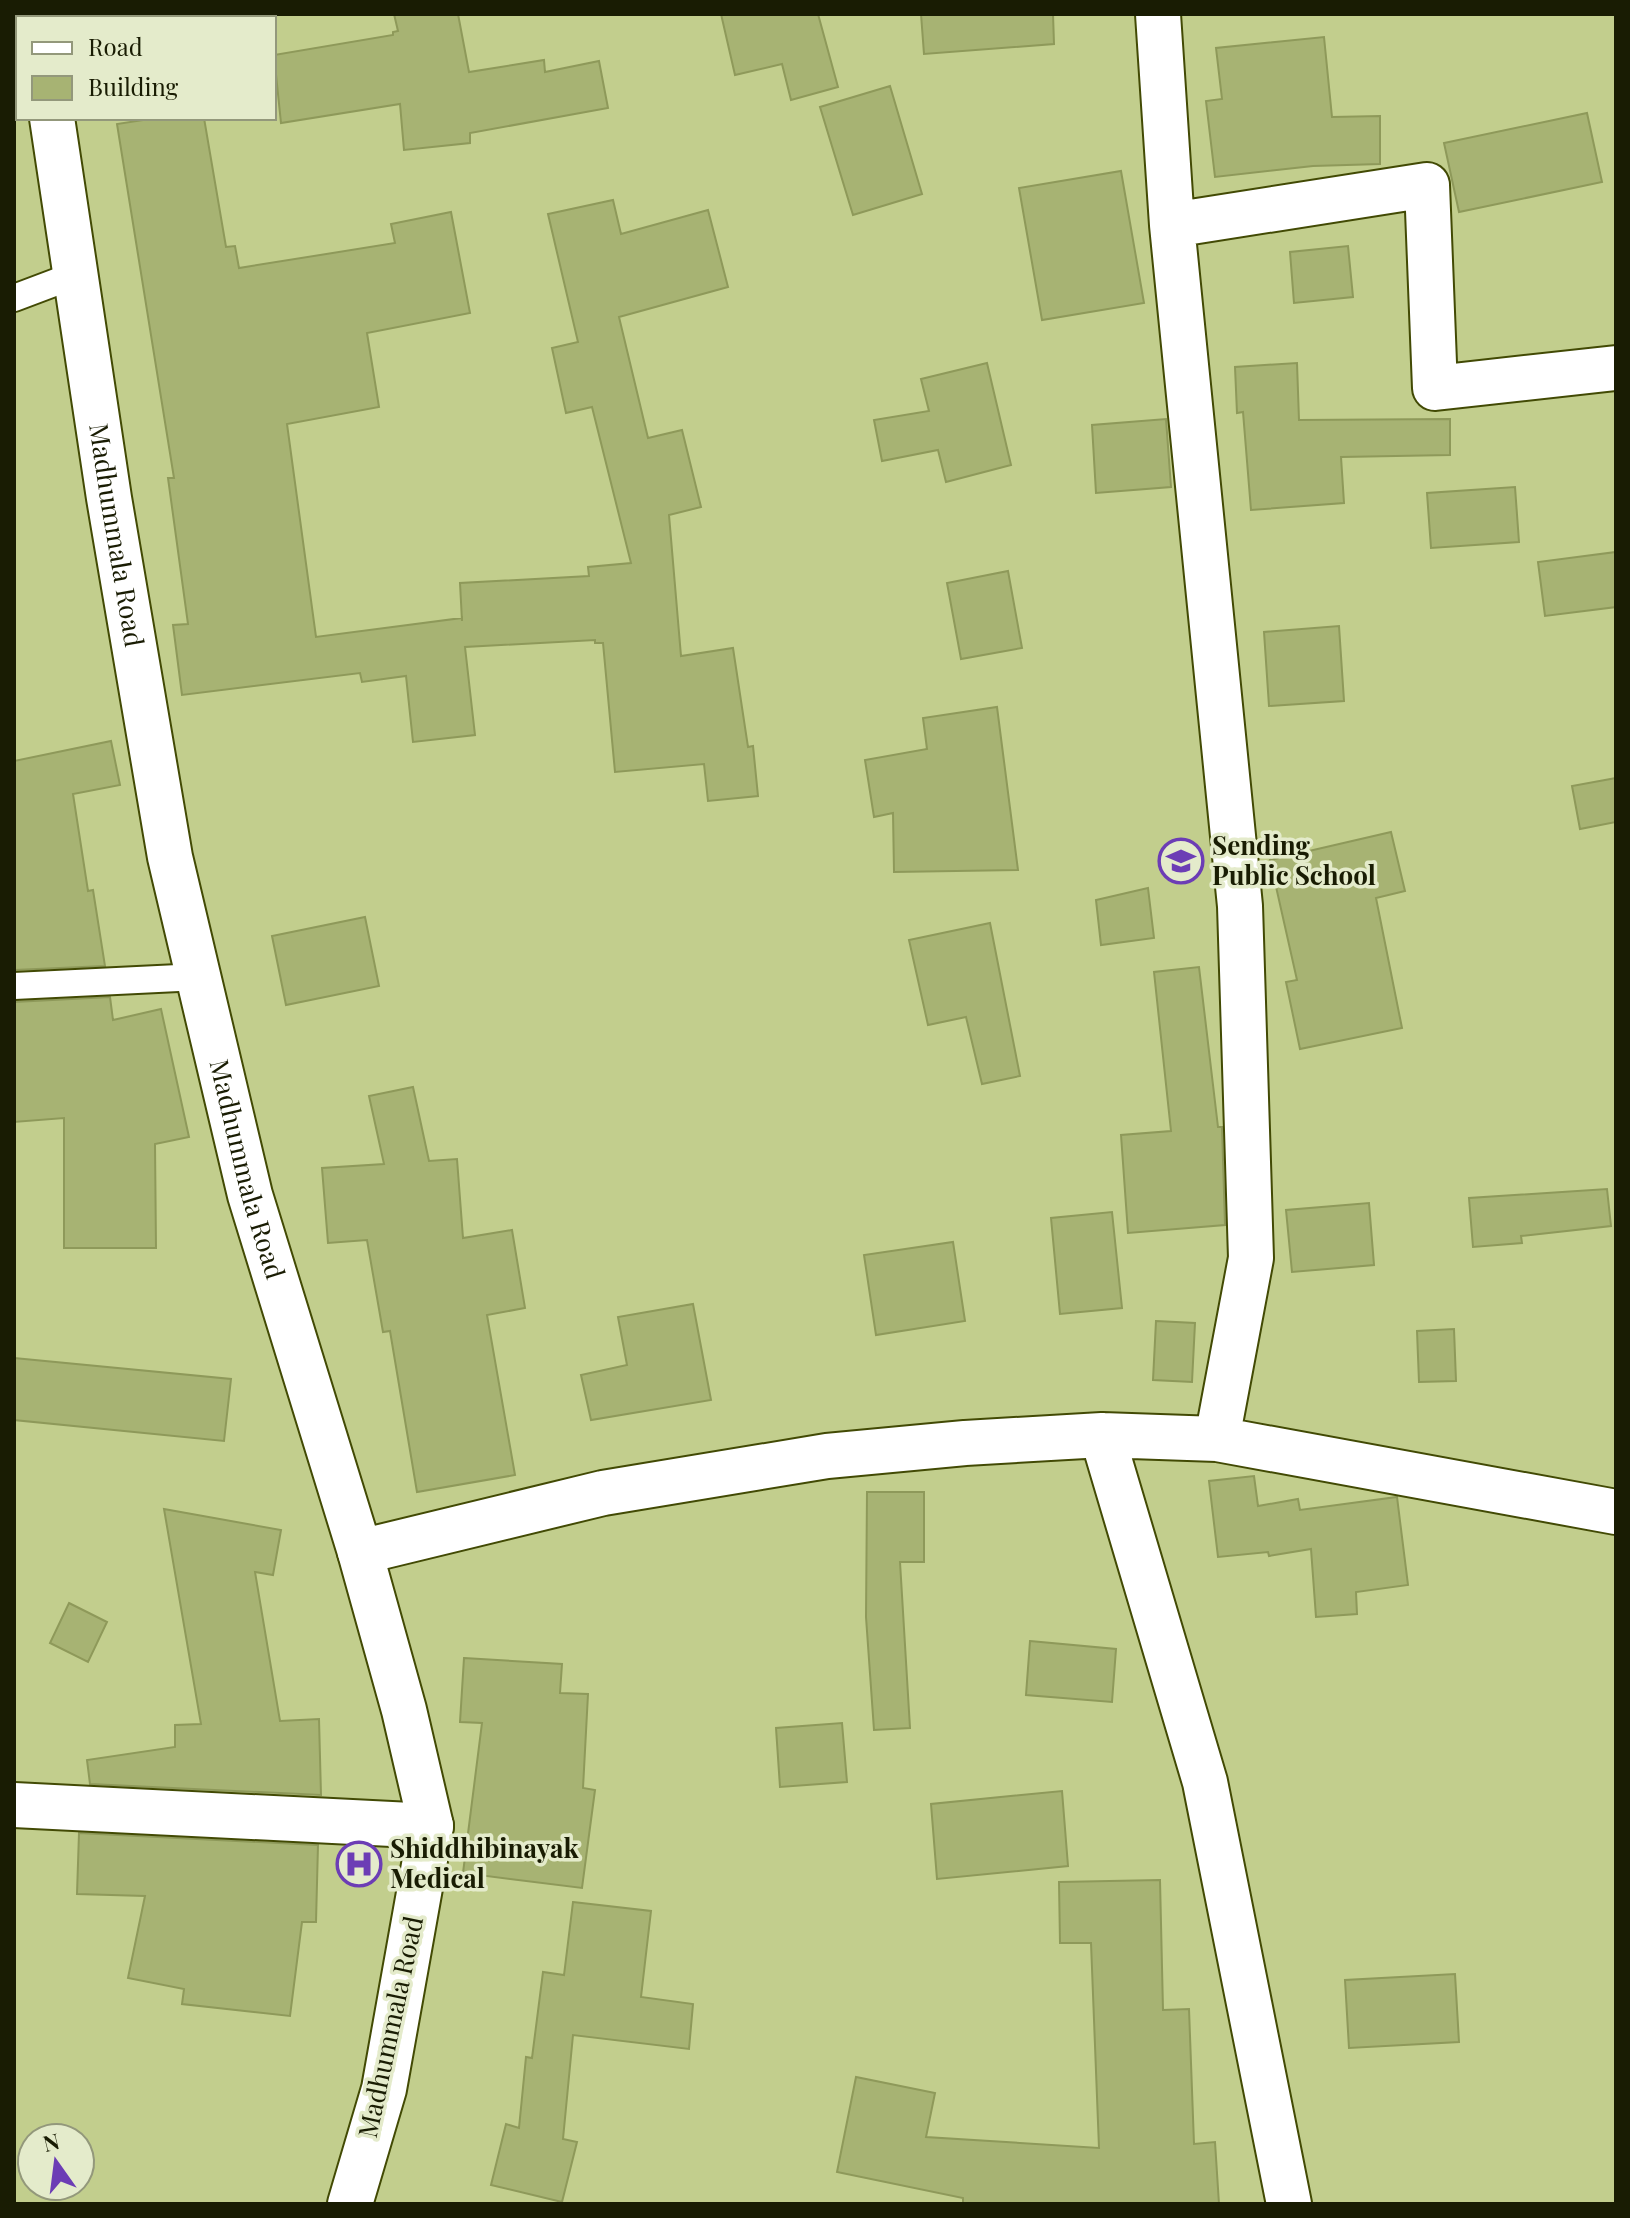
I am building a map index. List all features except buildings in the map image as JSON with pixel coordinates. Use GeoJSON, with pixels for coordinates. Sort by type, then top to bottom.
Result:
{"type":"FeatureCollection","features":[{"type":"Feature","properties":{"kind":"street"},"geometry":{"type":"LineString","coordinates":[[1158,14],[1172,225],[1240,906],[1251,1258],[1217,1439]]}},
{"type":"Feature","properties":{"kind":"street","name":"Madhummala Road"},"geometry":{"type":"LineString","coordinates":[[52,120],[170,857],[250,1195],[360,1552],[404,1710],[431,1826],[384,2089],[350,2204]]}},
{"type":"Feature","properties":{"kind":"street"},"geometry":{"type":"LineString","coordinates":[[1172,225],[1427,185],[1435,388],[1616,368]]}},
{"type":"Feature","properties":{"kind":"street"},"geometry":{"type":"LineString","coordinates":[[1102,1435],[1205,1782],[1289,2204]]}},
{"type":"Feature","properties":{"kind":"street"},"geometry":{"type":"LineString","coordinates":[[360,1552],[603,1493],[827,1456],[965,1443],[1102,1435],[1217,1439],[1616,1512]]}},
{"type":"Feature","properties":{"kind":"street"},"geometry":{"type":"LineString","coordinates":[[14,1805],[431,1826]]}},
{"type":"Feature","properties":{"kind":"lane"},"geometry":{"type":"LineString","coordinates":[[14,298],[75,275]]}},
{"type":"Feature","properties":{"kind":"lane"},"geometry":{"type":"LineString","coordinates":[[14,986],[199,977]]}},
{"type":"Feature","properties":{"kind":"place","name":"Sending Public School"},"geometry":{"type":"Point","coordinates":[1181,861]}},
{"type":"Feature","properties":{"kind":"place","name":"Shiddhibinayak Medical"},"geometry":{"type":"Point","coordinates":[359,1864]}}]}
